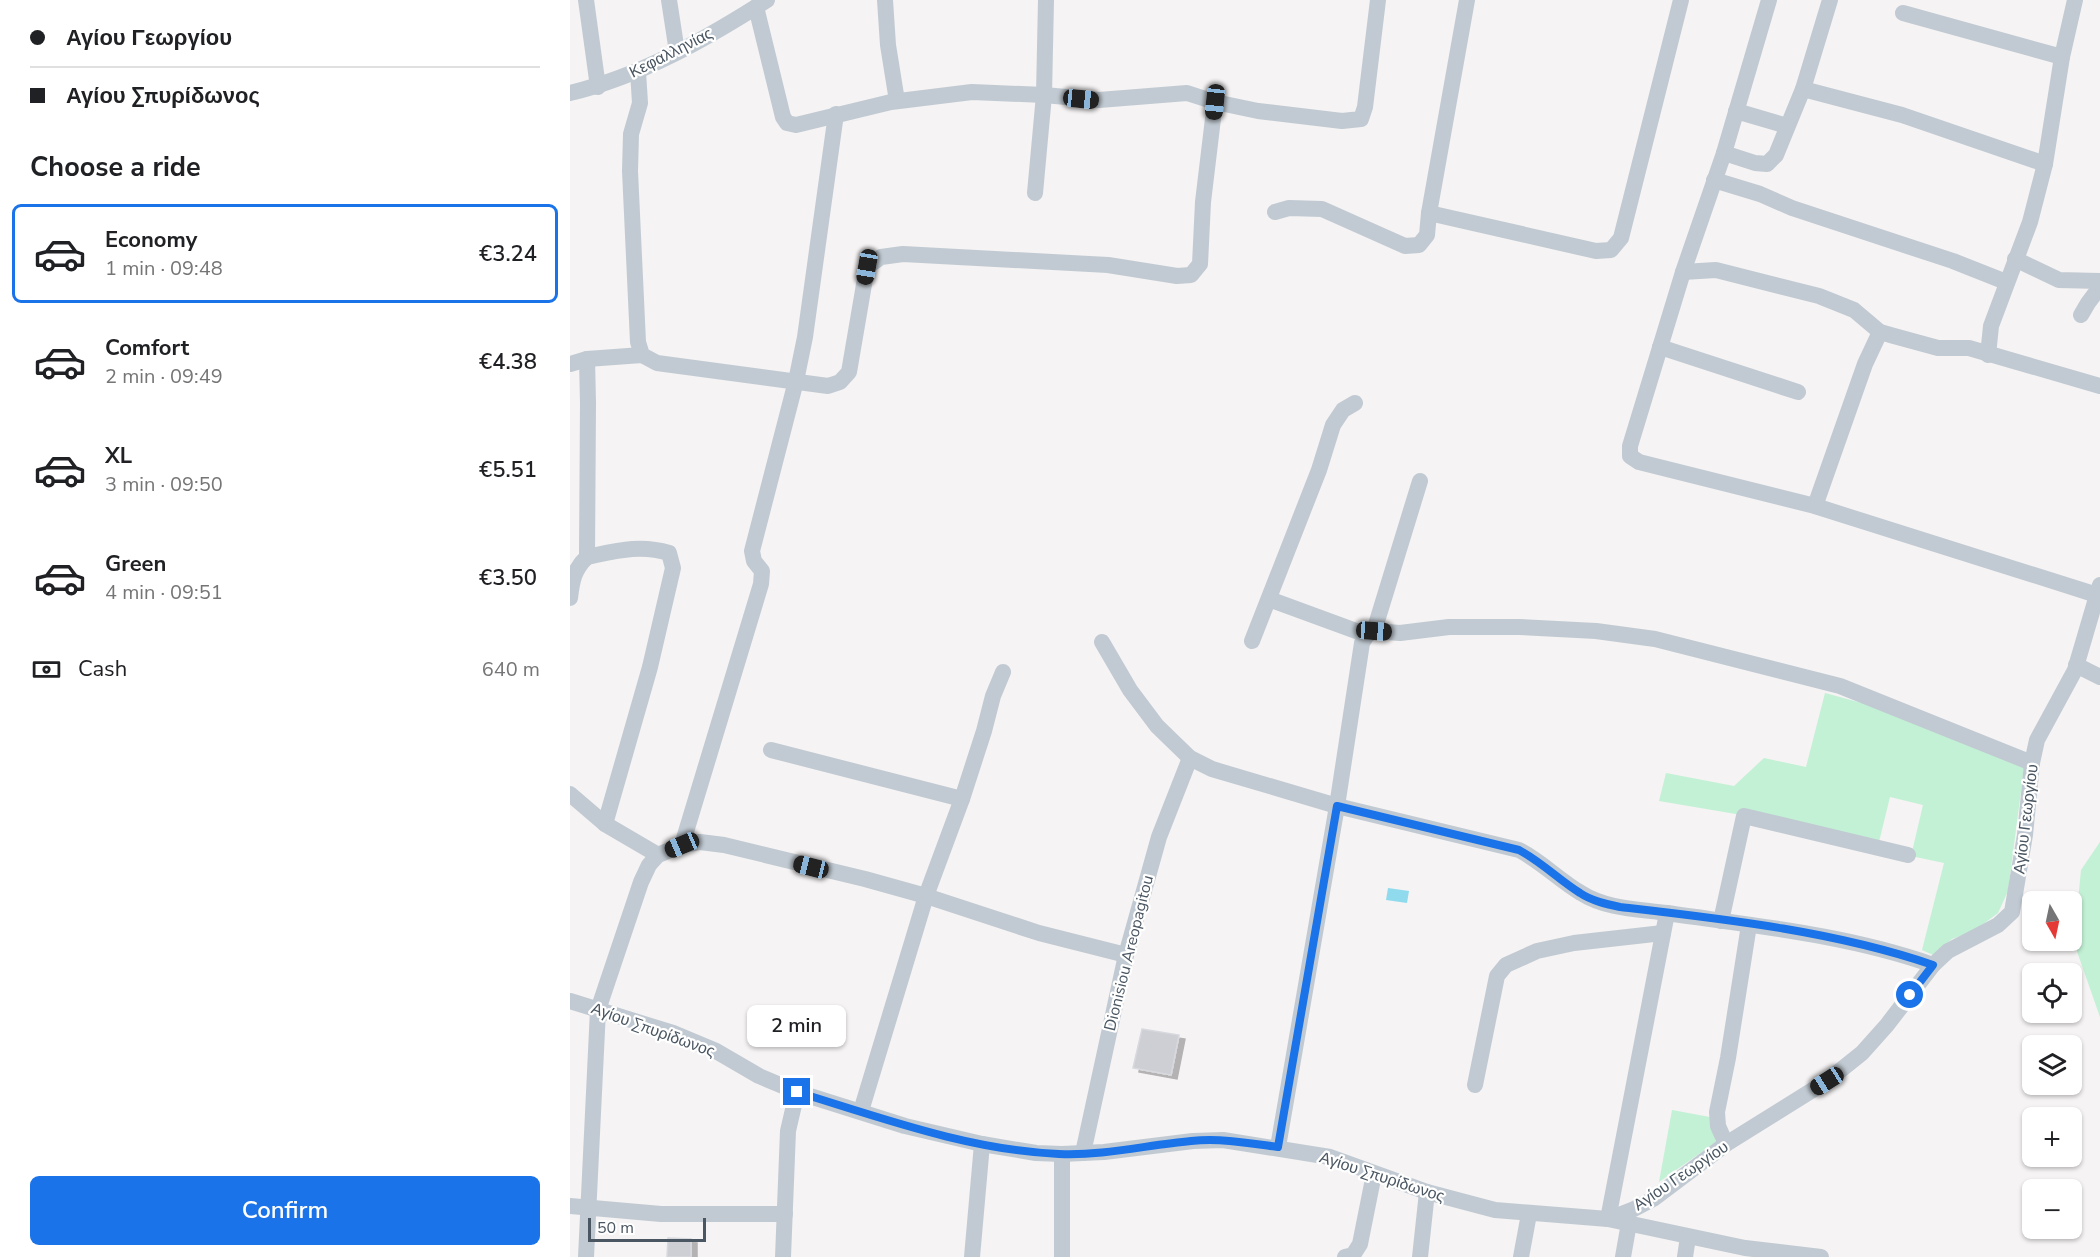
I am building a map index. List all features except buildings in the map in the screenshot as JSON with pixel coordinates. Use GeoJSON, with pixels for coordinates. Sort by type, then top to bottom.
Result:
{"type":"FeatureCollection","features":[{"type":"Feature","properties":{"kind":"street"},"geometry":{"type":"LineString","coordinates":[[586,0],[598,87]]}},
{"type":"Feature","properties":{"kind":"street"},"geometry":{"type":"LineString","coordinates":[[669,0],[677,52]]}},
{"type":"Feature","properties":{"kind":"street"},"geometry":{"type":"LineString","coordinates":[[885,0],[888,45],[897,101]]}},
{"type":"Feature","properties":{"kind":"street"},"geometry":{"type":"LineString","coordinates":[[1035,193],[1044,95],[1046,0]]}},
{"type":"Feature","properties":{"kind":"street"},"geometry":{"type":"LineString","coordinates":[[762,3],[783,117],[787,123],[796,125],[897,101],[972,92],[1099,100],[1187,93],[1215,102],[1258,111],[1342,120],[1361,119],[1365,107],[1378,0]]}},
{"type":"Feature","properties":{"kind":"street"},"geometry":{"type":"LineString","coordinates":[[1275,212],[1289,208],[1322,209],[1405,246],[1419,245],[1424,240],[1427,235],[1467,0]]}},
{"type":"Feature","properties":{"kind":"street"},"geometry":{"type":"LineString","coordinates":[[1429,213],[1596,251],[1611,250],[1621,238],[1681,0]]}},
{"type":"Feature","properties":{"kind":"street"},"geometry":{"type":"LineString","coordinates":[[1769,0],[1724,153],[1660,347],[1630,446],[1630,456],[1638,462],[1815,506],[2099,590]]}},
{"type":"Feature","properties":{"kind":"street"},"geometry":{"type":"LineString","coordinates":[[1724,153],[1755,163],[1767,164],[1776,155],[1803,88],[1830,0]]}},
{"type":"Feature","properties":{"kind":"street"},"geometry":{"type":"LineString","coordinates":[[1988,355],[1991,326],[2030,222],[2045,164],[2062,57],[2075,0]]}},
{"type":"Feature","properties":{"kind":"street","name":"Κεφαλληνίας"},"geometry":{"type":"LineString","coordinates":[[570,93],[598,87],[638,72],[762,3]]}},
{"type":"Feature","properties":{"kind":"street"},"geometry":{"type":"LineString","coordinates":[[1902,13],[2062,57]]}},
{"type":"Feature","properties":{"kind":"street"},"geometry":{"type":"LineString","coordinates":[[638,72],[640,103],[631,134],[630,171],[638,342],[642,355]]}},
{"type":"Feature","properties":{"kind":"street"},"geometry":{"type":"LineString","coordinates":[[1803,88],[1902,115],[2045,164]]}},
{"type":"Feature","properties":{"kind":"street"},"geometry":{"type":"LineString","coordinates":[[570,364],[586,359],[642,355],[657,363],[828,386],[840,382],[849,372],[867,267],[881,257],[903,254],[1108,265],[1177,276],[1191,275],[1200,264],[1203,202],[1215,102]]}},
{"type":"Feature","properties":{"kind":"street"},"geometry":{"type":"LineString","coordinates":[[1736,111],[1787,126]]}},
{"type":"Feature","properties":{"kind":"street"},"geometry":{"type":"LineString","coordinates":[[682,845],[761,584],[762,571],[754,561],[752,551],[796,381],[805,337],[836,114]]}},
{"type":"Feature","properties":{"kind":"street"},"geometry":{"type":"LineString","coordinates":[[1714,180],[1953,261],[2006,282]]}},
{"type":"Feature","properties":{"kind":"street"},"geometry":{"type":"LineString","coordinates":[[2015,259],[2059,280],[2100,281]]}},
{"type":"Feature","properties":{"kind":"street"},"geometry":{"type":"LineString","coordinates":[[1683,273],[1716,270],[1819,296],[1854,310],[1880,332],[1938,348],[1969,348],[2100,386]]}},
{"type":"Feature","properties":{"kind":"street"},"geometry":{"type":"LineString","coordinates":[[2081,315],[2100,287]]}},
{"type":"Feature","properties":{"kind":"street"},"geometry":{"type":"LineString","coordinates":[[1815,506],[1865,364],[1880,332]]}},
{"type":"Feature","properties":{"kind":"street"},"geometry":{"type":"LineString","coordinates":[[1660,347],[1798,392]]}},
{"type":"Feature","properties":{"kind":"street"},"geometry":{"type":"LineString","coordinates":[[586,359],[587,557]]}},
{"type":"Feature","properties":{"kind":"street"},"geometry":{"type":"LineString","coordinates":[[1252,641],[1319,470],[1333,425],[1342,410],[1355,403]]}},
{"type":"Feature","properties":{"kind":"street"},"geometry":{"type":"LineString","coordinates":[[1278,1147],[1337,806],[1362,643],[1370,633],[1420,481]]}},
{"type":"Feature","properties":{"kind":"street"},"geometry":{"type":"LineString","coordinates":[[570,598],[573,578],[578,566],[587,557],[633,548],[653,548],[669,553],[673,568],[650,668],[605,824]]}},
{"type":"Feature","properties":{"kind":"street","name":"Αγίου Γεωργίου"},"geometry":{"type":"LineString","coordinates":[[1608,1219],[1653,1199],[1726,1144],[1827,1081],[1862,1053],[1887,1025],[1933,965],[1948,951],[1998,925],[2012,912],[2025,836],[2032,763],[2037,740],[2076,665],[2099,590]]}},
{"type":"Feature","properties":{"kind":"street"},"geometry":{"type":"LineString","coordinates":[[1269,599],[1370,633],[1400,633],[1449,627],[1519,627],[1596,631],[1655,639],[1840,686],[2032,763]]}},
{"type":"Feature","properties":{"kind":"street"},"geometry":{"type":"LineString","coordinates":[[1102,642],[1130,690],[1158,726],[1190,758],[1212,769],[1337,806],[1519,850],[1536,859],[1580,893],[1599,902],[1858,944],[1897,953],[1933,965]]}},
{"type":"Feature","properties":{"kind":"street"},"geometry":{"type":"LineString","coordinates":[[2076,665],[2100,677]]}},
{"type":"Feature","properties":{"kind":"street"},"geometry":{"type":"LineString","coordinates":[[861,1111],[926,896],[962,800],[993,696],[1003,672]]}},
{"type":"Feature","properties":{"kind":"street"},"geometry":{"type":"LineString","coordinates":[[771,750],[962,800]]}},
{"type":"Feature","properties":{"kind":"street","name":"Dionisiou Areopagitou"},"geometry":{"type":"LineString","coordinates":[[1083,1153],[1126,955],[1159,837],[1190,758]]}},
{"type":"Feature","properties":{"kind":"street"},"geometry":{"type":"LineString","coordinates":[[570,794],[605,824],[658,855]]}},
{"type":"Feature","properties":{"kind":"street"},"geometry":{"type":"LineString","coordinates":[[1721,921],[1744,816],[1908,855]]}},
{"type":"Feature","properties":{"kind":"street"},"geometry":{"type":"LineString","coordinates":[[586,1257],[598,1010],[641,882],[649,865],[658,855],[682,845],[700,842],[724,845],[865,879],[926,896],[1039,933],[1126,955]]}},
{"type":"Feature","properties":{"kind":"street"},"geometry":{"type":"LineString","coordinates":[[1608,1219],[1667,913]]}},
{"type":"Feature","properties":{"kind":"street"},"geometry":{"type":"LineString","coordinates":[[1726,1144],[1718,1126],[1717,1112],[1749,925]]}},
{"type":"Feature","properties":{"kind":"street"},"geometry":{"type":"LineString","coordinates":[[1475,1085],[1497,976],[1506,965],[1537,951],[1574,943],[1663,933]]}},
{"type":"Feature","properties":{"kind":"street","name":"Αγίου Σπυρίδωνος"},"geometry":{"type":"LineString","coordinates":[[570,1001],[673,1033],[759,1076],[797,1092],[905,1126],[982,1144],[1036,1153],[1062,1154],[1223,1140],[1278,1147],[1330,1157],[1427,1192],[1495,1210],[1608,1219],[1745,1248],[1795,1256],[1821,1257]]}},
{"type":"Feature","properties":{"kind":"street"},"geometry":{"type":"LineString","coordinates":[[783,1257],[788,1131],[797,1092]]}},
{"type":"Feature","properties":{"kind":"street"},"geometry":{"type":"LineString","coordinates":[[972,1257],[982,1144]]}},
{"type":"Feature","properties":{"kind":"street"},"geometry":{"type":"LineString","coordinates":[[1062,1154],[1062,1257]]}},
{"type":"Feature","properties":{"kind":"street"},"geometry":{"type":"LineString","coordinates":[[1346,1257],[1353,1255],[1360,1244],[1374,1174]]}},
{"type":"Feature","properties":{"kind":"street"},"geometry":{"type":"LineString","coordinates":[[1420,1257],[1427,1192]]}},
{"type":"Feature","properties":{"kind":"street"},"geometry":{"type":"LineString","coordinates":[[1647,1228],[1653,1199]]}},
{"type":"Feature","properties":{"kind":"street"},"geometry":{"type":"LineString","coordinates":[[570,1206],[661,1214],[785,1214]]}},
{"type":"Feature","properties":{"kind":"street"},"geometry":{"type":"LineString","coordinates":[[1521,1257],[1529,1214]]}},
{"type":"Feature","properties":{"kind":"street"},"geometry":{"type":"LineString","coordinates":[[1623,1257],[1629,1223]]}},
{"type":"Feature","properties":{"kind":"street"},"geometry":{"type":"LineString","coordinates":[[1685,1257],[1688,1237]]}},
{"type":"Feature","properties":{"kind":"green space"},"geometry":{"type":"Polygon","coordinates":[[[1825,693],[1873,706],[2024,768],[2008,891],[1998,913],[1974,931],[1952,939],[1933,955],[1922,950],[1944,863],[1911,856],[1923,805],[1890,797],[1878,846],[1800,825],[1659,801],[1666,773],[1734,786],[1764,758],[1806,767],[1825,693]]]}},
{"type":"Feature","properties":{"kind":"green space"},"geometry":{"type":"Polygon","coordinates":[[[2100,842],[2100,1017],[2077,951],[2082,951],[2082,891],[2079,891],[2081,870],[2100,842]]]}},
{"type":"Feature","properties":{"kind":"green space"},"geometry":{"type":"Polygon","coordinates":[[[1672,1110],[1710,1117],[1716,1142],[1659,1182],[1672,1110]]]}},
{"type":"Feature","properties":{"kind":"water"},"geometry":{"type":"Polygon","coordinates":[[[1388,888],[1409,891],[1407,903],[1386,900],[1388,888]]]}},
{"type":"Feature","properties":{"kind":"route"},"geometry":{"type":"LineString","coordinates":[[797,1092],[905,1126],[982,1144],[1036,1153],[1104,1152],[1193,1141],[1223,1140],[1278,1147],[1337,806],[1519,850],[1536,859],[1580,893],[1599,902],[1813,935],[1897,953],[1933,965],[1910,995]]}}]}
